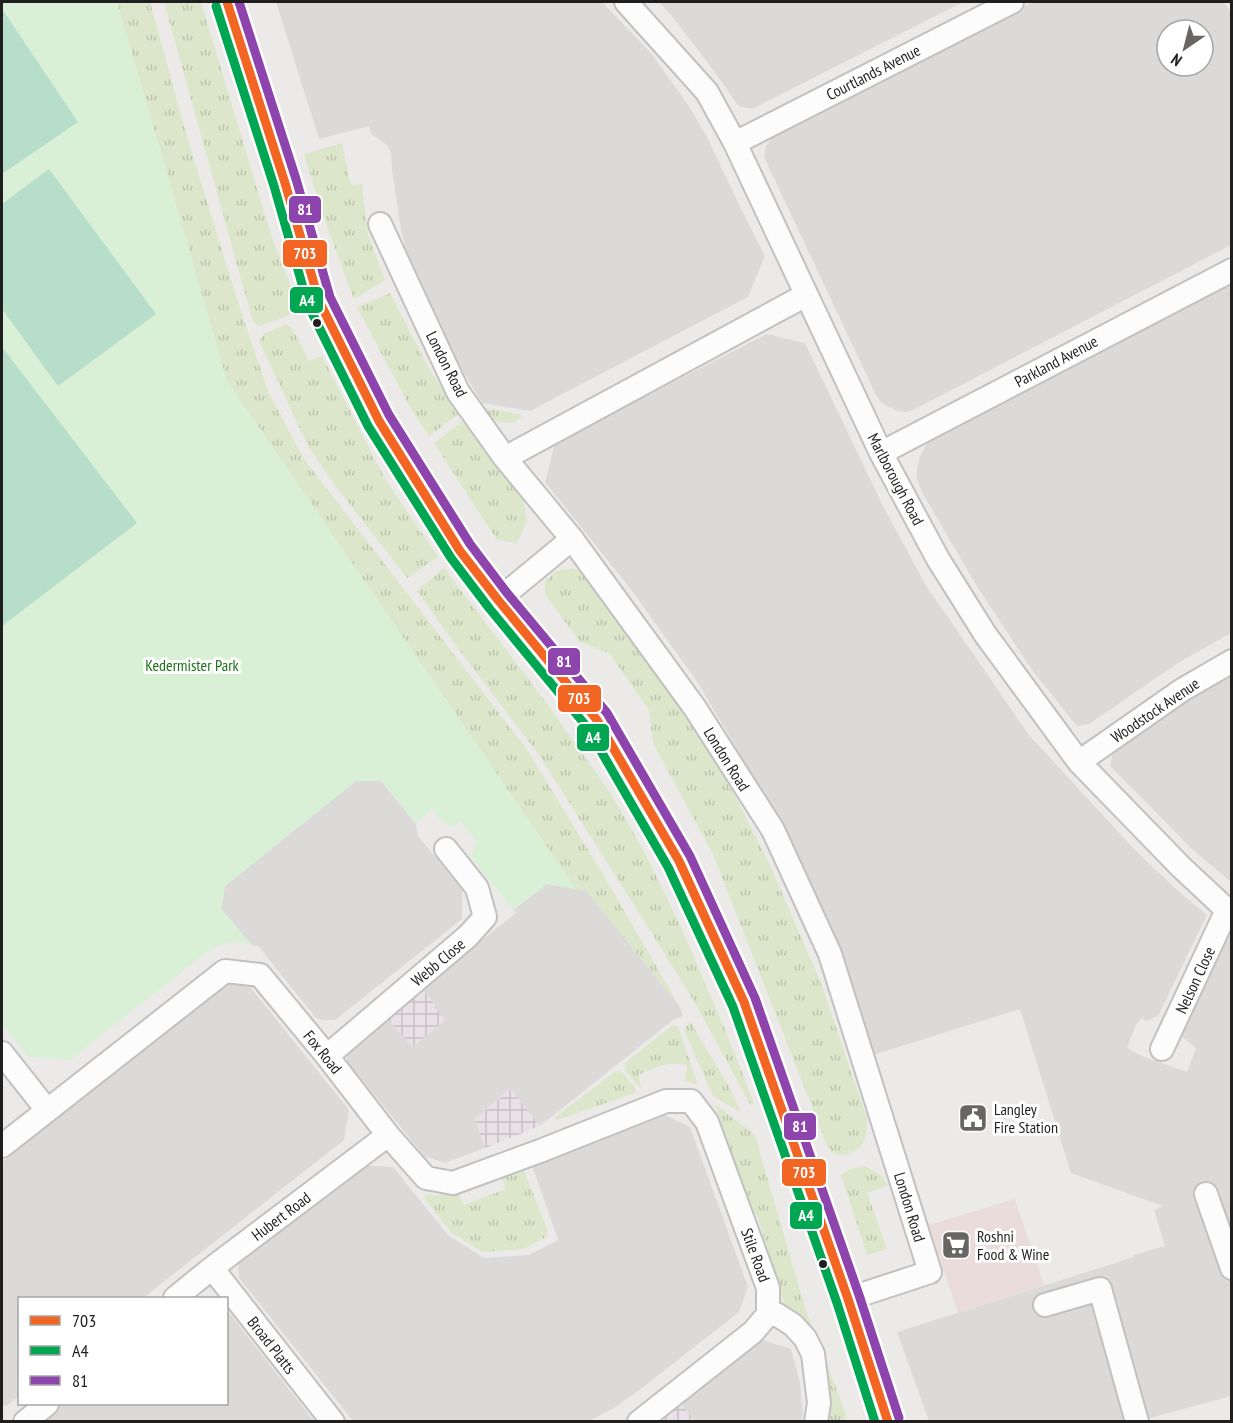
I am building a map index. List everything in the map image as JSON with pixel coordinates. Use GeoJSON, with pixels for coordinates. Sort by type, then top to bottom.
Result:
{"type":"FeatureCollection","features":[{"type":"Feature","properties":{"kind":"main road"},"geometry":{"type":"LineString","coordinates":[[227,2],[285,183],[319,301],[379,421],[460,551],[597,720],[679,861],[744,1002],[848,1299],[888,1422]]}},
{"type":"Feature","properties":{"kind":"street","name":"Marlborough Road"},"geometry":{"type":"LineString","coordinates":[[626,2],[706,92],[735,143],[881,453],[938,559],[979,624],[1079,762],[1181,867],[1229,911]]}},
{"type":"Feature","properties":{"kind":"street","name":"Courtlands Avenue"},"geometry":{"type":"LineString","coordinates":[[735,143],[1011,2]]}},
{"type":"Feature","properties":{"kind":"street","name":"London Road"},"geometry":{"type":"LineString","coordinates":[[380,224],[458,392],[505,458],[572,539],[695,708],[772,830],[830,954],[930,1272],[848,1299]]}},
{"type":"Feature","properties":{"kind":"street","name":"Parkland Avenue"},"geometry":{"type":"LineString","coordinates":[[881,453],[1232,270]]}},
{"type":"Feature","properties":{"kind":"street"},"geometry":{"type":"LineString","coordinates":[[505,458],[806,295]]}},
{"type":"Feature","properties":{"kind":"street"},"geometry":{"type":"LineString","coordinates":[[498,600],[572,539]]}},
{"type":"Feature","properties":{"kind":"street","name":"Woodstock Avenue"},"geometry":{"type":"LineString","coordinates":[[1079,762],[1182,690],[1232,661]]}},
{"type":"Feature","properties":{"kind":"street","name":"Webb Close"},"geometry":{"type":"LineString","coordinates":[[327,1056],[468,936],[485,916],[477,888],[446,849]]}},
{"type":"Feature","properties":{"kind":"street","name":"Nelson Close"},"geometry":{"type":"LineString","coordinates":[[1162,1049],[1229,911]]}},
{"type":"Feature","properties":{"kind":"street","name":"Fox Road"},"geometry":{"type":"LineString","coordinates":[[2,1146],[225,971],[260,975],[388,1135],[426,1178],[453,1183],[666,1101]]}},
{"type":"Feature","properties":{"kind":"street"},"geometry":{"type":"LineString","coordinates":[[2,1053],[47,1110]]}},
{"type":"Feature","properties":{"kind":"street","name":"Stile Road"},"geometry":{"type":"LineString","coordinates":[[666,1101],[691,1101],[707,1122],[768,1288],[768,1314]]}},
{"type":"Feature","properties":{"kind":"street","name":"Hubert Road"},"geometry":{"type":"LineString","coordinates":[[176,1297],[388,1135]]}},
{"type":"Feature","properties":{"kind":"street"},"geometry":{"type":"LineString","coordinates":[[1206,1194],[1232,1268]]}},
{"type":"Feature","properties":{"kind":"street","name":"Broad Platts"},"geometry":{"type":"LineString","coordinates":[[212,1268],[333,1422]]}},
{"type":"Feature","properties":{"kind":"street"},"geometry":{"type":"LineString","coordinates":[[1045,1305],[1100,1288],[1137,1422]]}},
{"type":"Feature","properties":{"kind":"street"},"geometry":{"type":"LineString","coordinates":[[639,1422],[753,1332],[768,1314],[776,1314],[793,1325],[805,1338],[813,1354],[819,1403],[816,1422]]}},
{"type":"Feature","properties":{"kind":"street"},"geometry":{"type":"LineString","coordinates":[[25,1422],[46,1405]]}},
{"type":"Feature","properties":{"kind":"shaded area"},"geometry":{"type":"Polygon","coordinates":[[[276,2],[602,2],[651,53],[706,135],[765,256],[748,297],[530,411],[482,403],[453,354],[413,277],[401,230],[391,153],[387,145],[371,134],[369,126],[319,139],[276,2]]]}},
{"type":"Feature","properties":{"kind":"shaded area"},"geometry":{"type":"Polygon","coordinates":[[[659,2],[963,2],[752,109],[737,104],[659,2]]]}},
{"type":"Feature","properties":{"kind":"shaded area"},"geometry":{"type":"Polygon","coordinates":[[[1033,2],[1223,2],[1231,11],[1231,245],[913,410],[905,412],[888,407],[876,395],[764,157],[766,146],[773,136],[1033,2]]]}},
{"type":"Feature","properties":{"kind":"shaded area"},"geometry":{"type":"Polygon","coordinates":[[[1231,281],[1231,633],[1178,663],[1089,724],[1077,726],[1032,670],[978,588],[923,494],[917,479],[920,456],[934,436],[1231,281]]]}},
{"type":"Feature","properties":{"kind":"shaded area"},"geometry":{"type":"Polygon","coordinates":[[[767,334],[805,343],[882,504],[925,584],[1029,735],[1134,849],[1207,915],[1158,1016],[1146,1021],[1142,1018],[1136,1025],[1127,1048],[1142,1056],[1187,1072],[1196,1048],[1181,1036],[1180,1025],[1226,928],[1231,931],[1231,1396],[1139,1421],[929,1421],[897,1332],[1165,1246],[1154,1210],[1163,1206],[1071,1173],[1020,1009],[873,1055],[792,848],[748,768],[698,683],[633,592],[545,482],[555,443],[767,334]]]}},
{"type":"Feature","properties":{"kind":"shaded area"},"geometry":{"type":"Polygon","coordinates":[[[1231,664],[1231,882],[1192,849],[1110,766],[1115,742],[1231,664]]]}},
{"type":"Feature","properties":{"kind":"shaded area"},"geometry":{"type":"Polygon","coordinates":[[[356,781],[381,781],[416,824],[418,836],[462,890],[462,919],[335,1020],[324,1020],[316,1018],[258,946],[252,945],[221,909],[225,886],[356,781]]]}},
{"type":"Feature","properties":{"kind":"shaded area"},"geometry":{"type":"Polygon","coordinates":[[[547,884],[586,890],[680,1007],[683,1016],[673,1020],[540,1126],[510,1089],[475,1119],[485,1148],[445,1163],[424,1156],[347,1061],[348,1044],[384,1016],[413,1047],[444,1020],[424,991],[426,984],[516,913],[513,910],[547,884]]]}},
{"type":"Feature","properties":{"kind":"shaded area"},"geometry":{"type":"Polygon","coordinates":[[[220,981],[251,988],[349,1110],[344,1140],[144,1297],[18,1297],[18,1397],[6,1406],[2,1405],[2,1162],[52,1122],[73,1099],[220,981]]]}},
{"type":"Feature","properties":{"kind":"shaded area"},"geometry":{"type":"Polygon","coordinates":[[[426,984],[424,991],[445,1020],[413,1047],[384,1016],[426,984]]]}},
{"type":"Feature","properties":{"kind":"shaded area"},"geometry":{"type":"Polygon","coordinates":[[[511,1089],[540,1126],[485,1148],[475,1119],[511,1089]]]}},
{"type":"Feature","properties":{"kind":"shaded area"},"geometry":{"type":"Polygon","coordinates":[[[665,1115],[690,1127],[748,1287],[739,1312],[638,1391],[614,1408],[589,1421],[353,1421],[239,1278],[238,1261],[361,1165],[393,1167],[448,1235],[484,1258],[529,1255],[558,1240],[532,1165],[665,1115]]]}},
{"type":"Feature","properties":{"kind":"shaded area"},"geometry":{"type":"Polygon","coordinates":[[[1015,1199],[1044,1285],[958,1313],[929,1225],[1015,1199]]]}},
{"type":"Feature","properties":{"kind":"shaded area"},"geometry":{"type":"Polygon","coordinates":[[[228,1311],[314,1421],[37,1422],[59,1405],[228,1405],[228,1311]]]}},
{"type":"Feature","properties":{"kind":"shaded area"},"geometry":{"type":"Polygon","coordinates":[[[757,1338],[791,1349],[800,1383],[803,1414],[801,1421],[695,1421],[678,1400],[757,1338]]]}},
{"type":"Feature","properties":{"kind":"shaded area"},"geometry":{"type":"Polygon","coordinates":[[[678,1400],[695,1421],[649,1422],[678,1400]]]}},
{"type":"Feature","properties":{"kind":"green space","name":"Kedermister Park"},"geometry":{"type":"Polygon","coordinates":[[[2,2],[117,2],[227,381],[576,889],[547,884],[513,910],[471,857],[474,846],[478,843],[460,821],[452,826],[446,824],[432,809],[416,824],[381,781],[356,781],[225,886],[221,909],[252,945],[228,942],[207,952],[70,1060],[28,1057],[2,1024],[2,2]]]}},
{"type":"Feature","properties":{"kind":"green space"},"geometry":{"type":"Polygon","coordinates":[[[117,2],[150,2],[187,137],[243,318],[269,393],[304,459],[528,751],[680,1007],[586,890],[576,889],[227,381],[117,2]]]}},
{"type":"Feature","properties":{"kind":"green space"},"geometry":{"type":"Polygon","coordinates":[[[164,2],[201,2],[270,232],[300,311],[260,326],[253,322],[164,2]]]}},
{"type":"Feature","properties":{"kind":"green space"},"geometry":{"type":"Polygon","coordinates":[[[2,9],[78,122],[2,174],[2,9]]]}},
{"type":"Feature","properties":{"kind":"green space"},"geometry":{"type":"Polygon","coordinates":[[[342,143],[351,185],[362,184],[368,235],[385,280],[354,299],[322,213],[304,154],[342,143]]]}},
{"type":"Feature","properties":{"kind":"green space"},"geometry":{"type":"Polygon","coordinates":[[[49,169],[156,314],[58,386],[2,309],[2,204],[49,169]]]}},
{"type":"Feature","properties":{"kind":"green space"},"geometry":{"type":"Polygon","coordinates":[[[390,293],[431,372],[460,413],[429,436],[412,411],[357,307],[390,293]]]}},
{"type":"Feature","properties":{"kind":"green space"},"geometry":{"type":"Polygon","coordinates":[[[286,324],[292,328],[309,361],[322,356],[385,479],[438,557],[407,578],[334,484],[308,446],[259,341],[264,334],[286,324]]]}},
{"type":"Feature","properties":{"kind":"green space"},"geometry":{"type":"Polygon","coordinates":[[[2,347],[137,523],[2,626],[2,347]]]}},
{"type":"Feature","properties":{"kind":"green space"},"geometry":{"type":"Polygon","coordinates":[[[485,408],[523,415],[515,422],[507,423],[494,420],[485,408]]]}},
{"type":"Feature","properties":{"kind":"green space"},"geometry":{"type":"Polygon","coordinates":[[[463,421],[523,499],[527,521],[517,543],[497,540],[434,443],[463,421]]]}},
{"type":"Feature","properties":{"kind":"green space"},"geometry":{"type":"Polygon","coordinates":[[[444,568],[545,701],[611,794],[645,853],[680,925],[726,1032],[754,1103],[751,1106],[695,1003],[539,755],[417,591],[444,568]]]}},
{"type":"Feature","properties":{"kind":"green space"},"geometry":{"type":"Polygon","coordinates":[[[573,568],[587,575],[623,621],[708,749],[769,863],[821,983],[867,1119],[864,1141],[851,1153],[836,1154],[828,1148],[713,854],[653,743],[649,710],[609,653],[579,641],[545,594],[545,582],[556,571],[573,568]]]}},
{"type":"Feature","properties":{"kind":"green space"},"geometry":{"type":"Polygon","coordinates":[[[691,1023],[731,1090],[741,1113],[713,1096],[684,1030],[691,1023]]]}},
{"type":"Feature","properties":{"kind":"green space"},"geometry":{"type":"Polygon","coordinates":[[[673,1025],[678,1027],[698,1085],[685,1081],[687,1065],[668,1064],[638,1075],[642,1090],[624,1069],[627,1061],[673,1025]]]}},
{"type":"Feature","properties":{"kind":"green space"},"geometry":{"type":"Polygon","coordinates":[[[616,1071],[622,1072],[636,1089],[635,1093],[557,1120],[554,1118],[616,1071]]]}},
{"type":"Feature","properties":{"kind":"green space"},"geometry":{"type":"Polygon","coordinates":[[[715,1104],[755,1135],[805,1308],[845,1411],[846,1421],[821,1421],[821,1396],[788,1316],[758,1218],[748,1204],[715,1104]]]}},
{"type":"Feature","properties":{"kind":"green space"},"geometry":{"type":"Polygon","coordinates":[[[865,1166],[881,1175],[889,1185],[867,1193],[887,1249],[867,1255],[841,1175],[850,1169],[865,1166]]]}},
{"type":"Feature","properties":{"kind":"green space"},"geometry":{"type":"Polygon","coordinates":[[[523,1168],[548,1231],[546,1237],[524,1249],[482,1252],[451,1232],[424,1198],[427,1194],[434,1196],[457,1192],[464,1205],[506,1189],[501,1175],[523,1168]]]}},
{"type":"Feature","properties":{"kind":"transit line","name":"703"},"geometry":{"type":"LineString","coordinates":[[227,2],[285,183],[319,301],[379,421],[460,551],[597,720],[679,861],[744,1002],[848,1299],[888,1422]]}},
{"type":"Feature","properties":{"kind":"transit line","name":"81"},"geometry":{"type":"LineString","coordinates":[[239,2],[296,179],[330,297],[389,415],[470,544],[507,593],[607,713],[690,856],[755,998],[859,1295],[899,1418]]}},
{"type":"Feature","properties":{"kind":"transit line","name":"A4"},"geometry":{"type":"LineString","coordinates":[[216,6],[274,186],[308,305],[368,426],[451,558],[587,727],[668,867],[733,1007],[837,1303],[875,1422]]}},
{"type":"Feature","properties":{"kind":"place","name":"Langley Fire Station"},"geometry":{"type":"Point","coordinates":[973,1118]}},
{"type":"Feature","properties":{"kind":"place","name":"Roshni Food & Wine"},"geometry":{"type":"Point","coordinates":[956,1245]}}]}
